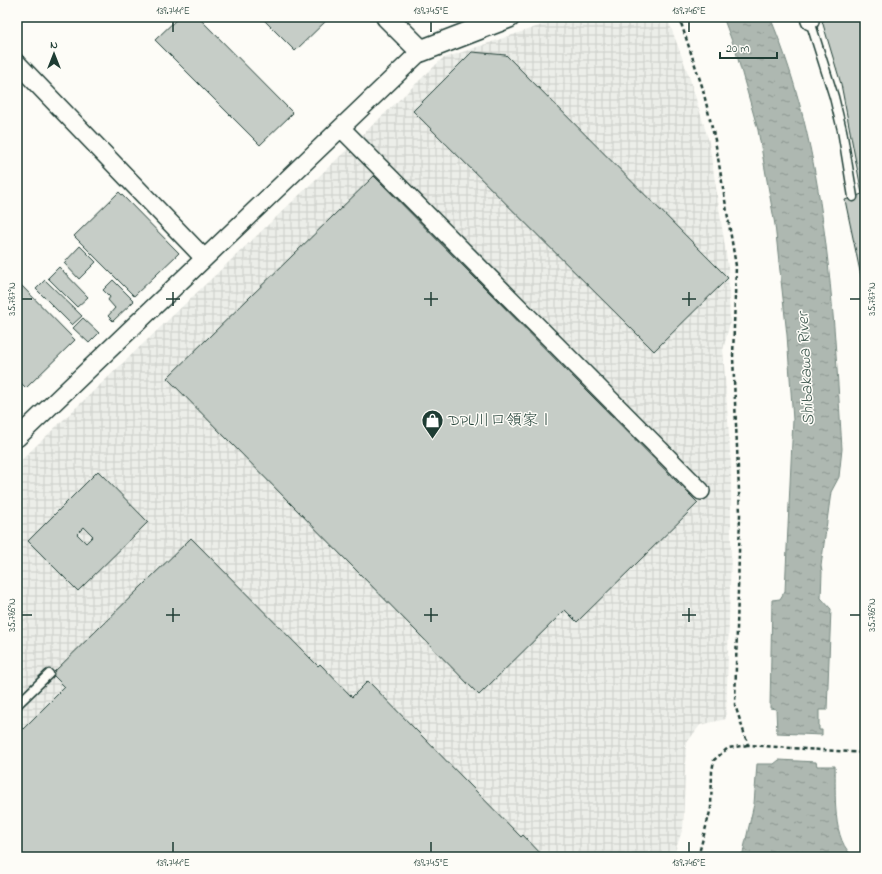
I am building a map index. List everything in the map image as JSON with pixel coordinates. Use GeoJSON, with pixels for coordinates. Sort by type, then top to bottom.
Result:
{"type":"FeatureCollection","features":[{"type":"Feature","properties":{"kind":"street"},"geometry":{"type":"LineString","coordinates":[[387,17],[421,51]]}},
{"type":"Feature","properties":{"kind":"street"},"geometry":{"type":"LineString","coordinates":[[17,438],[421,51],[509,17]]}},
{"type":"Feature","properties":{"kind":"street"},"geometry":{"type":"LineString","coordinates":[[17,63],[204,258]]}},
{"type":"Feature","properties":{"kind":"street"},"geometry":{"type":"LineString","coordinates":[[342,128],[701,491]]}},
{"type":"Feature","properties":{"kind":"lane"},"geometry":{"type":"LineString","coordinates":[[810,19],[834,97],[842,130],[854,196]]}},
{"type":"Feature","properties":{"kind":"lane"},"geometry":{"type":"LineString","coordinates":[[17,705],[49,674]]}},
{"type":"Feature","properties":{"kind":"path"},"geometry":{"type":"LineString","coordinates":[[679,17],[702,86],[715,140],[736,266],[734,357],[740,514],[735,705],[748,745]]}},
{"type":"Feature","properties":{"kind":"path"},"geometry":{"type":"LineString","coordinates":[[698,857],[710,808],[714,760],[728,748],[748,745],[865,753]]}},
{"type":"Feature","properties":{"kind":"shaded area"},"geometry":{"type":"Polygon","coordinates":[[[565,17],[667,17],[689,76],[709,142],[728,267],[730,322],[723,350],[731,464],[731,553],[726,719],[700,725],[686,744],[683,828],[673,857],[17,857],[17,464],[442,59],[565,17]]]}},
{"type":"Feature","properties":{"kind":"water","name":"Shibakawa River"},"geometry":{"type":"Polygon","coordinates":[[[723,17],[770,17],[789,68],[804,121],[824,230],[835,340],[842,449],[839,477],[831,492],[821,566],[821,598],[831,609],[827,710],[819,710],[819,730],[822,730],[822,735],[777,733],[776,709],[770,708],[772,600],[780,599],[785,591],[793,420],[787,335],[775,225],[758,130],[736,52],[723,17]]]}},
{"type":"Feature","properties":{"kind":"water"},"geometry":{"type":"Polygon","coordinates":[[[779,760],[816,762],[817,766],[835,766],[835,802],[838,829],[847,850],[855,857],[742,857],[754,804],[757,764],[774,764],[779,760]]]}},
{"type":"Feature","properties":{"kind":"building"},"geometry":{"type":"Polygon","coordinates":[[[179,17],[198,17],[293,113],[260,145],[155,40],[179,17]]]}},
{"type":"Feature","properties":{"kind":"building"},"geometry":{"type":"Polygon","coordinates":[[[261,17],[330,17],[295,51],[261,17]]]}},
{"type":"Feature","properties":{"kind":"building"},"geometry":{"type":"Polygon","coordinates":[[[832,17],[865,17],[865,295],[845,200],[862,194],[841,84],[822,21],[832,17]]]}},
{"type":"Feature","properties":{"kind":"building"},"geometry":{"type":"Polygon","coordinates":[[[472,52],[506,55],[728,278],[654,351],[413,111],[472,52]]]}},
{"type":"Feature","properties":{"kind":"building","name":"DPL川口領家Ⅰ"},"geometry":{"type":"Polygon","coordinates":[[[374,176],[698,503],[577,622],[565,610],[479,695],[167,378],[374,176]]]}},
{"type":"Feature","properties":{"kind":"building"},"geometry":{"type":"Polygon","coordinates":[[[119,192],[179,253],[134,296],[74,236],[119,192]]]}},
{"type":"Feature","properties":{"kind":"building"},"geometry":{"type":"Polygon","coordinates":[[[80,246],[96,262],[79,279],[64,263],[80,246]]]}},
{"type":"Feature","properties":{"kind":"building"},"geometry":{"type":"Polygon","coordinates":[[[59,267],[88,297],[77,307],[48,278],[59,267]]]}},
{"type":"Feature","properties":{"kind":"building"},"geometry":{"type":"Polygon","coordinates":[[[45,280],[82,316],[72,325],[36,289],[45,280]]]}},
{"type":"Feature","properties":{"kind":"building"},"geometry":{"type":"Polygon","coordinates":[[[113,280],[134,301],[113,321],[108,316],[115,308],[108,300],[110,297],[103,290],[113,280]]]}},
{"type":"Feature","properties":{"kind":"building"},"geometry":{"type":"Polygon","coordinates":[[[17,281],[75,340],[26,388],[17,379],[17,281]]]}},
{"type":"Feature","properties":{"kind":"building"},"geometry":{"type":"Polygon","coordinates":[[[83,318],[99,333],[89,343],[73,328],[83,318]]]}},
{"type":"Feature","properties":{"kind":"building"},"geometry":{"type":"Polygon","coordinates":[[[98,471],[148,522],[78,591],[28,541],[98,471]],[[84,527],[77,534],[86,543],[93,536],[84,527]]]}},
{"type":"Feature","properties":{"kind":"building"},"geometry":{"type":"Polygon","coordinates":[[[191,538],[318,666],[320,664],[352,697],[368,681],[521,837],[523,835],[544,857],[177,857],[175,855],[172,857],[17,857],[17,735],[65,687],[52,674],[191,538]]]}},
{"type":"Feature","properties":{"kind":"place","name":"DPL川口領家Ⅰ"},"geometry":{"type":"Point","coordinates":[432,440]}}]}
